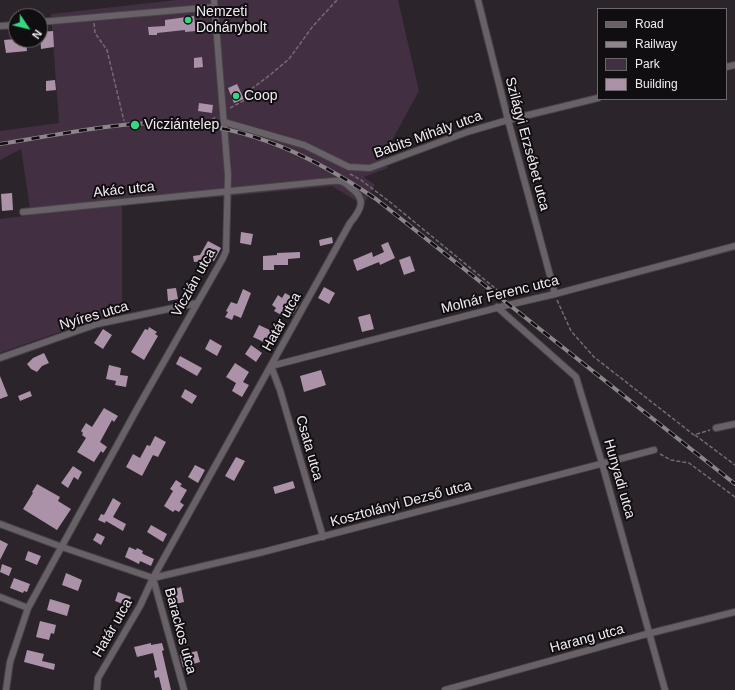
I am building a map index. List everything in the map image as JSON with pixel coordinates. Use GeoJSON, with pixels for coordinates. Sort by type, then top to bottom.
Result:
{"type":"FeatureCollection","features":[{"type":"Feature","properties":{"kind":"street","name":"Szilágyi Erzsébet utca"},"geometry":{"type":"LineString","coordinates":[[478,0],[508,120],[555,294]]}},
{"type":"Feature","properties":{"kind":"street","name":"Viczián utca"},"geometry":{"type":"LineString","coordinates":[[62,547],[226,251],[228,191],[224,112],[214,2]]}},
{"type":"Feature","properties":{"kind":"street"},"geometry":{"type":"LineString","coordinates":[[48,21],[214,2]]}},
{"type":"Feature","properties":{"kind":"street","name":"Babits Mihály utca"},"geometry":{"type":"LineString","coordinates":[[224,122],[304,145],[349,167],[370,168],[467,132],[508,120],[597,98]]}},
{"type":"Feature","properties":{"kind":"street","name":"Határ utca"},"geometry":{"type":"LineString","coordinates":[[97,690],[98,678],[140,606],[153,578],[350,222],[356,216],[361,206],[360,196],[357,192],[340,181],[228,191]]}},
{"type":"Feature","properties":{"kind":"street","name":"Akác utca"},"geometry":{"type":"LineString","coordinates":[[23,212],[228,191]]}},
{"type":"Feature","properties":{"kind":"street","name":"Molnár Ferenc utca"},"geometry":{"type":"LineString","coordinates":[[271,366],[514,303],[555,294],[735,246]]}},
{"type":"Feature","properties":{"kind":"street","name":"Nyíres utca"},"geometry":{"type":"LineString","coordinates":[[0,358],[97,324],[197,303]]}},
{"type":"Feature","properties":{"kind":"street","name":"Hunyadi utca"},"geometry":{"type":"LineString","coordinates":[[497,308],[576,378],[602,463],[665,690]]}},
{"type":"Feature","properties":{"kind":"street","name":"Csata utca"},"geometry":{"type":"LineString","coordinates":[[271,366],[280,390],[323,537]]}},
{"type":"Feature","properties":{"kind":"street"},"geometry":{"type":"LineString","coordinates":[[716,428],[735,424]]}},
{"type":"Feature","properties":{"kind":"street","name":"Kosztolányi Dezső utca"},"geometry":{"type":"LineString","coordinates":[[153,578],[323,537],[654,450]]}},
{"type":"Feature","properties":{"kind":"street"},"geometry":{"type":"LineString","coordinates":[[0,524],[153,578]]}},
{"type":"Feature","properties":{"kind":"street"},"geometry":{"type":"LineString","coordinates":[[6,690],[10,662],[28,608],[62,547]]}},
{"type":"Feature","properties":{"kind":"street","name":"Barackos utca"},"geometry":{"type":"LineString","coordinates":[[153,578],[184,690]]}},
{"type":"Feature","properties":{"kind":"street"},"geometry":{"type":"LineString","coordinates":[[0,597],[28,608]]}},
{"type":"Feature","properties":{"kind":"street","name":"Harang utca"},"geometry":{"type":"LineString","coordinates":[[445,690],[735,612]]}},
{"type":"Feature","properties":{"kind":"path"},"geometry":{"type":"LineString","coordinates":[[207,123],[245,100],[250,90],[289,59],[313,26],[337,0]]}},
{"type":"Feature","properties":{"kind":"path"},"geometry":{"type":"LineString","coordinates":[[94,17],[95,32],[107,50],[124,121]]}},
{"type":"Feature","properties":{"kind":"path"},"geometry":{"type":"LineString","coordinates":[[349,174],[361,180],[390,202],[514,303]]}},
{"type":"Feature","properties":{"kind":"path"},"geometry":{"type":"LineString","coordinates":[[555,294],[571,331],[594,357],[735,465]]}},
{"type":"Feature","properties":{"kind":"path"},"geometry":{"type":"LineString","coordinates":[[694,435],[716,428]]}},
{"type":"Feature","properties":{"kind":"path"},"geometry":{"type":"LineString","coordinates":[[654,450],[671,460],[689,463],[735,497]]}},
{"type":"Feature","properties":{"kind":"green space"},"geometry":{"type":"Polygon","coordinates":[[[176,0],[398,0],[419,91],[384,155],[388,168],[364,177],[375,185],[363,205],[332,186],[219,197],[122,204],[122,310],[0,353],[0,219],[31,215],[21,149],[0,160],[0,131],[59,123],[51,14],[176,0]]]}},
{"type":"Feature","properties":{"kind":"building"},"geometry":{"type":"Polygon","coordinates":[[[194,16],[196,31],[185,32],[185,30],[149,35],[148,27],[165,26],[165,20],[194,16]]]}},
{"type":"Feature","properties":{"kind":"building"},"geometry":{"type":"Polygon","coordinates":[[[48,31],[53,31],[54,47],[48,48],[48,31]]]}},
{"type":"Feature","properties":{"kind":"building"},"geometry":{"type":"Polygon","coordinates":[[[4,40],[8,40],[8,48],[27,48],[27,51],[6,53],[4,40]]]}},
{"type":"Feature","properties":{"kind":"building"},"geometry":{"type":"Polygon","coordinates":[[[202,57],[203,67],[194,68],[194,58],[202,57]]]}},
{"type":"Feature","properties":{"kind":"building"},"geometry":{"type":"Polygon","coordinates":[[[55,80],[56,90],[46,91],[46,81],[55,80]]]}},
{"type":"Feature","properties":{"kind":"building"},"geometry":{"type":"Polygon","coordinates":[[[237,84],[244,99],[234,103],[228,88],[237,84]]]}},
{"type":"Feature","properties":{"kind":"building"},"geometry":{"type":"Polygon","coordinates":[[[199,103],[213,105],[212,113],[198,111],[199,103]]]}},
{"type":"Feature","properties":{"kind":"building"},"geometry":{"type":"Polygon","coordinates":[[[12,193],[13,210],[2,211],[1,194],[12,193]]]}},
{"type":"Feature","properties":{"kind":"building"},"geometry":{"type":"Polygon","coordinates":[[[241,232],[253,234],[251,245],[240,243],[241,232]]]}},
{"type":"Feature","properties":{"kind":"building"},"geometry":{"type":"Polygon","coordinates":[[[332,237],[333,243],[320,246],[319,240],[332,237]]]}},
{"type":"Feature","properties":{"kind":"building"},"geometry":{"type":"Polygon","coordinates":[[[208,241],[221,248],[214,261],[194,262],[193,256],[200,255],[208,241]]]}},
{"type":"Feature","properties":{"kind":"building"},"geometry":{"type":"Polygon","coordinates":[[[388,242],[395,258],[380,265],[379,262],[357,271],[353,260],[372,252],[373,257],[384,252],[381,245],[388,242]]]}},
{"type":"Feature","properties":{"kind":"building"},"geometry":{"type":"Polygon","coordinates":[[[300,252],[300,258],[288,259],[288,265],[274,265],[274,270],[263,270],[263,256],[277,255],[277,253],[300,252]]]}},
{"type":"Feature","properties":{"kind":"building"},"geometry":{"type":"Polygon","coordinates":[[[410,256],[415,271],[404,275],[399,260],[410,256]]]}},
{"type":"Feature","properties":{"kind":"building"},"geometry":{"type":"Polygon","coordinates":[[[324,287],[335,293],[329,304],[318,298],[324,287]]]}},
{"type":"Feature","properties":{"kind":"building"},"geometry":{"type":"Polygon","coordinates":[[[176,288],[178,299],[168,301],[167,289],[176,288]]]}},
{"type":"Feature","properties":{"kind":"building"},"geometry":{"type":"Polygon","coordinates":[[[243,289],[251,293],[241,318],[234,315],[232,320],[225,317],[228,312],[226,311],[231,302],[237,304],[243,289]]]}},
{"type":"Feature","properties":{"kind":"building"},"geometry":{"type":"Polygon","coordinates":[[[285,293],[294,298],[292,303],[298,306],[292,316],[287,313],[285,317],[274,311],[276,308],[272,305],[278,295],[282,298],[285,293]]]}},
{"type":"Feature","properties":{"kind":"building"},"geometry":{"type":"Polygon","coordinates":[[[370,314],[374,329],[362,332],[358,317],[370,314]]]}},
{"type":"Feature","properties":{"kind":"building"},"geometry":{"type":"Polygon","coordinates":[[[259,325],[274,332],[270,345],[253,337],[259,325]]]}},
{"type":"Feature","properties":{"kind":"building"},"geometry":{"type":"Polygon","coordinates":[[[149,327],[157,332],[155,334],[158,336],[144,360],[131,352],[145,329],[148,330],[149,327]]]}},
{"type":"Feature","properties":{"kind":"building"},"geometry":{"type":"Polygon","coordinates":[[[103,329],[112,335],[103,349],[94,343],[103,329]]]}},
{"type":"Feature","properties":{"kind":"building"},"geometry":{"type":"Polygon","coordinates":[[[210,339],[222,346],[217,356],[205,349],[210,339]]]}},
{"type":"Feature","properties":{"kind":"building"},"geometry":{"type":"Polygon","coordinates":[[[251,345],[262,353],[256,362],[245,354],[251,345]]]}},
{"type":"Feature","properties":{"kind":"building"},"geometry":{"type":"Polygon","coordinates":[[[44,353],[49,363],[42,366],[37,372],[31,369],[27,364],[33,358],[44,353]]]}},
{"type":"Feature","properties":{"kind":"building"},"geometry":{"type":"Polygon","coordinates":[[[180,356],[202,368],[197,376],[176,364],[180,356]]]}},
{"type":"Feature","properties":{"kind":"building"},"geometry":{"type":"Polygon","coordinates":[[[235,363],[249,372],[243,382],[249,385],[242,397],[232,391],[236,383],[226,377],[235,363]]]}},
{"type":"Feature","properties":{"kind":"building"},"geometry":{"type":"Polygon","coordinates":[[[109,365],[121,368],[120,375],[128,376],[126,387],[115,385],[116,381],[106,379],[109,365]]]}},
{"type":"Feature","properties":{"kind":"building"},"geometry":{"type":"Polygon","coordinates":[[[321,370],[326,385],[304,392],[300,376],[321,370]]]}},
{"type":"Feature","properties":{"kind":"building"},"geometry":{"type":"Polygon","coordinates":[[[0,376],[8,396],[0,399],[0,376]]]}},
{"type":"Feature","properties":{"kind":"building"},"geometry":{"type":"Polygon","coordinates":[[[185,389],[197,396],[192,404],[181,397],[185,389]]]}},
{"type":"Feature","properties":{"kind":"building"},"geometry":{"type":"Polygon","coordinates":[[[30,391],[32,396],[20,401],[18,396],[30,391]]]}},
{"type":"Feature","properties":{"kind":"building"},"geometry":{"type":"Polygon","coordinates":[[[104,408],[118,416],[114,422],[112,420],[100,442],[107,447],[103,453],[101,451],[94,462],[77,452],[86,438],[82,435],[83,433],[81,431],[86,423],[92,427],[104,408]]]}},
{"type":"Feature","properties":{"kind":"building"},"geometry":{"type":"Polygon","coordinates":[[[155,436],[166,442],[158,457],[153,455],[142,476],[126,467],[133,454],[140,458],[147,445],[150,446],[155,436]]]}},
{"type":"Feature","properties":{"kind":"building"},"geometry":{"type":"Polygon","coordinates":[[[236,457],[245,461],[234,481],[225,476],[236,457]]]}},
{"type":"Feature","properties":{"kind":"building"},"geometry":{"type":"Polygon","coordinates":[[[195,465],[205,470],[198,483],[188,477],[195,465]]]}},
{"type":"Feature","properties":{"kind":"building"},"geometry":{"type":"Polygon","coordinates":[[[73,466],[82,472],[78,480],[74,477],[68,488],[61,483],[73,466]]]}},
{"type":"Feature","properties":{"kind":"building"},"geometry":{"type":"Polygon","coordinates":[[[176,480],[182,484],[180,486],[187,490],[180,502],[184,505],[179,512],[175,510],[173,512],[164,506],[173,491],[170,489],[176,480]]]}},
{"type":"Feature","properties":{"kind":"building"},"geometry":{"type":"Polygon","coordinates":[[[293,481],[295,488],[275,494],[273,487],[293,481]]]}},
{"type":"Feature","properties":{"kind":"building"},"geometry":{"type":"Polygon","coordinates":[[[37,484],[60,497],[58,501],[71,509],[57,530],[23,509],[37,484]]]}},
{"type":"Feature","properties":{"kind":"building"},"geometry":{"type":"Polygon","coordinates":[[[113,498],[121,503],[113,517],[126,524],[123,531],[106,521],[105,523],[98,520],[101,514],[104,515],[113,498]]]}},
{"type":"Feature","properties":{"kind":"building"},"geometry":{"type":"Polygon","coordinates":[[[151,525],[167,534],[163,542],[147,532],[151,525]]]}},
{"type":"Feature","properties":{"kind":"building"},"geometry":{"type":"Polygon","coordinates":[[[97,533],[105,537],[101,545],[93,540],[97,533]]]}},
{"type":"Feature","properties":{"kind":"building"},"geometry":{"type":"Polygon","coordinates":[[[0,540],[8,544],[0,560],[0,540]]]}},
{"type":"Feature","properties":{"kind":"building"},"geometry":{"type":"Polygon","coordinates":[[[129,547],[136,550],[137,548],[143,551],[143,554],[154,559],[151,566],[140,561],[139,564],[125,557],[129,547]]]}},
{"type":"Feature","properties":{"kind":"building"},"geometry":{"type":"Polygon","coordinates":[[[28,551],[41,556],[37,565],[25,560],[28,551]]]}},
{"type":"Feature","properties":{"kind":"building"},"geometry":{"type":"Polygon","coordinates":[[[2,564],[12,568],[9,576],[0,572],[2,564]]]}},
{"type":"Feature","properties":{"kind":"building"},"geometry":{"type":"Polygon","coordinates":[[[66,573],[82,580],[78,591],[62,585],[66,573]]]}},
{"type":"Feature","properties":{"kind":"building"},"geometry":{"type":"Polygon","coordinates":[[[14,578],[30,584],[27,592],[24,591],[23,593],[10,588],[14,578]]]}},
{"type":"Feature","properties":{"kind":"building"},"geometry":{"type":"Polygon","coordinates":[[[181,587],[184,602],[175,604],[171,590],[181,587]]]}},
{"type":"Feature","properties":{"kind":"building"},"geometry":{"type":"Polygon","coordinates":[[[118,592],[131,597],[128,606],[115,601],[118,592]]]}},
{"type":"Feature","properties":{"kind":"building"},"geometry":{"type":"Polygon","coordinates":[[[50,599],[70,605],[67,616],[47,610],[50,599]]]}},
{"type":"Feature","properties":{"kind":"building"},"geometry":{"type":"Polygon","coordinates":[[[40,621],[56,625],[54,634],[51,633],[49,640],[36,637],[40,621]]]}},
{"type":"Feature","properties":{"kind":"building"},"geometry":{"type":"Polygon","coordinates":[[[151,643],[151,645],[162,643],[164,650],[162,651],[171,690],[162,690],[159,677],[155,678],[154,671],[157,670],[153,653],[137,657],[134,647],[151,643]]]}},
{"type":"Feature","properties":{"kind":"building"},"geometry":{"type":"Polygon","coordinates":[[[27,650],[44,654],[42,661],[55,664],[54,670],[24,662],[27,650]]]}},
{"type":"Feature","properties":{"kind":"building"},"geometry":{"type":"Polygon","coordinates":[[[197,651],[200,662],[183,667],[180,655],[197,651]]]}},
{"type":"Feature","properties":{"kind":"railway"},"geometry":{"type":"LineString","coordinates":[[0,144],[111,126],[178,123],[205,125],[257,138],[307,158],[354,184],[376,199],[735,484]]}},
{"type":"Feature","properties":{"kind":"place","name":"Nemzeti Dohánybolt"},"geometry":{"type":"Point","coordinates":[188,20]}},
{"type":"Feature","properties":{"kind":"place","name":"Coop"},"geometry":{"type":"Point","coordinates":[236,96]}},
{"type":"Feature","properties":{"kind":"place","name":"Vicziántelep"},"geometry":{"type":"Point","coordinates":[135,125]}}]}
